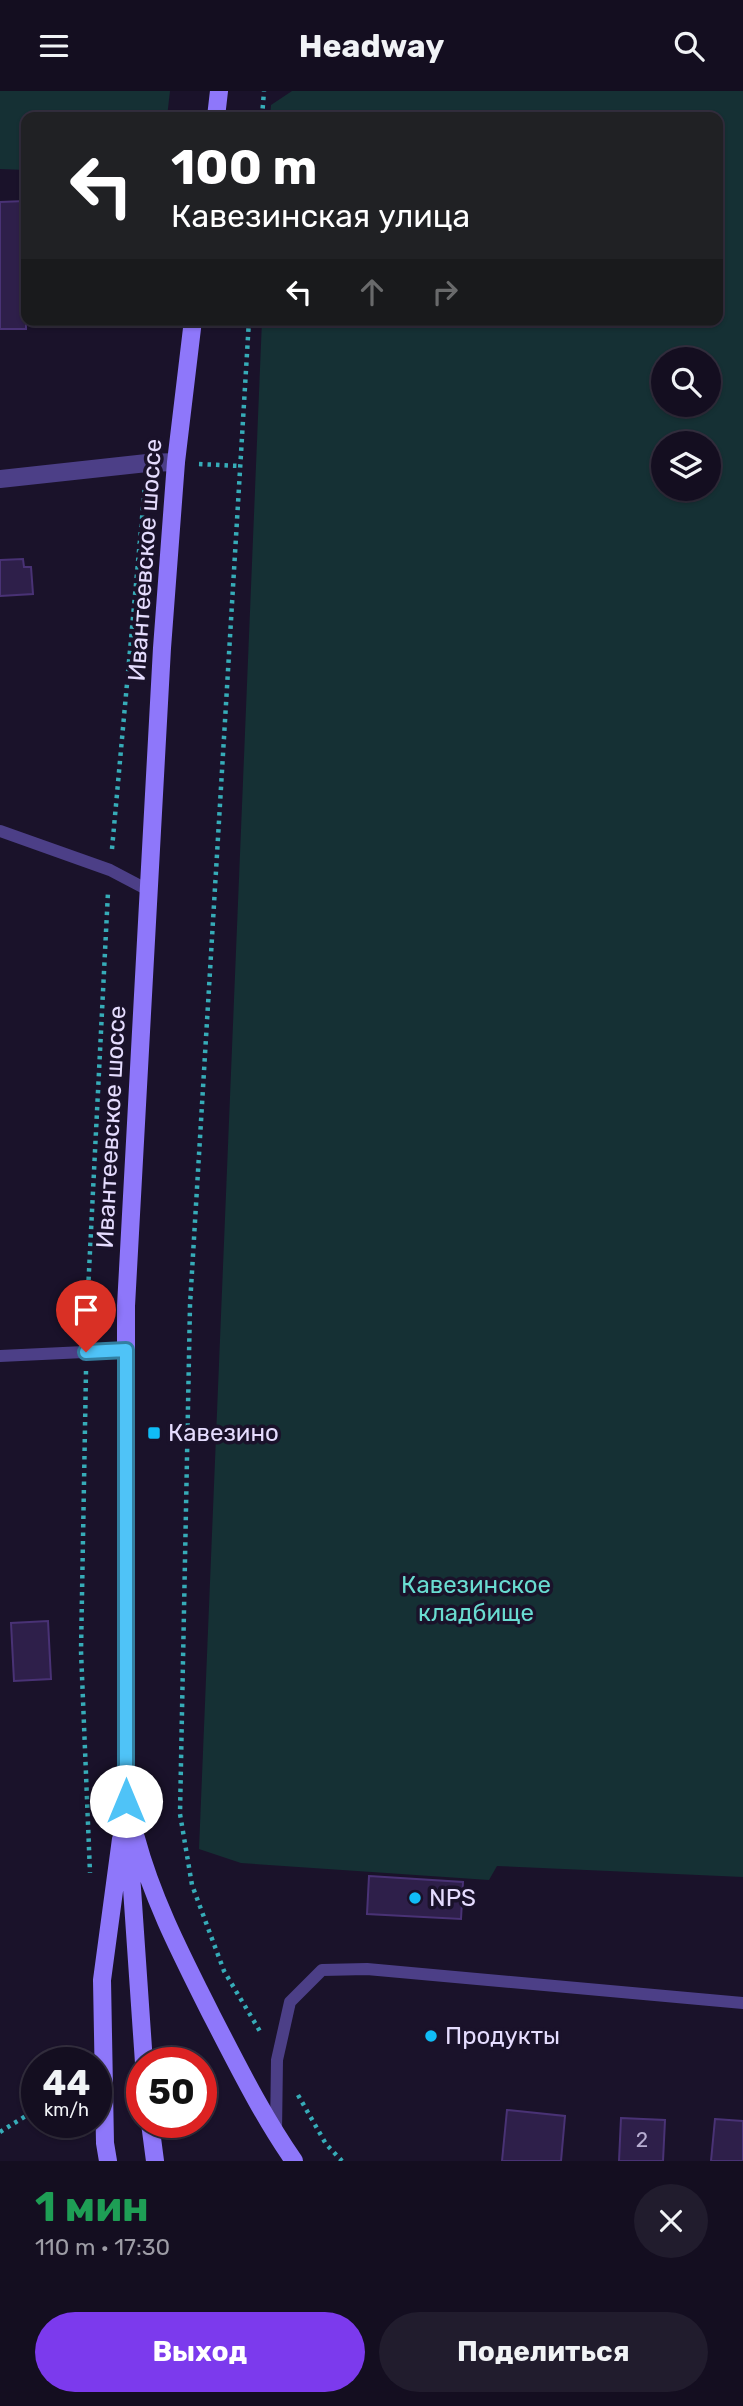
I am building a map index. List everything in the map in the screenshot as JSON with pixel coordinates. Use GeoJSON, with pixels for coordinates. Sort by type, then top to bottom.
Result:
{"type":"FeatureCollection","features":[{"type":"Feature","properties":{"kind":"main road"},"geometry":{"type":"LineString","coordinates":[[217,112],[219,91]]}},
{"type":"Feature","properties":{"kind":"main road","name":"Ивантеевское шоссе"},"geometry":{"type":"LineString","coordinates":[[143,2047],[126,1801],[126,1350],[162,648],[176,463],[191,326]]}},
{"type":"Feature","properties":{"kind":"main road"},"geometry":{"type":"LineString","coordinates":[[126,1801],[155,1898],[175,1942],[256,2101],[294,2161]]}},
{"type":"Feature","properties":{"kind":"main road"},"geometry":{"type":"LineString","coordinates":[[108,2161],[105,2143],[102,1980],[126,1801]]}},
{"type":"Feature","properties":{"kind":"main road"},"geometry":{"type":"LineString","coordinates":[[152,2138],[155,2161]]}},
{"type":"Feature","properties":{"kind":"street"},"geometry":{"type":"LineString","coordinates":[[0,479],[148,463],[176,463]]}},
{"type":"Feature","properties":{"kind":"lane"},"geometry":{"type":"LineString","coordinates":[[0,831],[110,870],[148,890]]}},
{"type":"Feature","properties":{"kind":"lane"},"geometry":{"type":"LineString","coordinates":[[0,1356],[126,1350]]}},
{"type":"Feature","properties":{"kind":"lane"},"geometry":{"type":"LineString","coordinates":[[276,2136],[277,2060],[290,2002],[322,1970],[367,1969],[743,2003]]}},
{"type":"Feature","properties":{"kind":"path"},"geometry":{"type":"LineString","coordinates":[[262,112],[264,91]]}},
{"type":"Feature","properties":{"kind":"path"},"geometry":{"type":"LineString","coordinates":[[249,326],[190,1305],[180,1814],[192,1885],[224,1971],[326,2144],[342,2161]]}},
{"type":"Feature","properties":{"kind":"path"},"geometry":{"type":"LineString","coordinates":[[176,463],[240,467]]}},
{"type":"Feature","properties":{"kind":"path"},"geometry":{"type":"LineString","coordinates":[[86,1307],[81,1651],[91,1887]]}},
{"type":"Feature","properties":{"kind":"path"},"geometry":{"type":"LineString","coordinates":[[0,2131],[21,2119]]}},
{"type":"Feature","properties":{"kind":"green space"},"geometry":{"type":"Polygon","coordinates":[[[0,91],[170,91],[168,112],[21,112],[21,170],[0,169],[0,91]]]}},
{"type":"Feature","properties":{"kind":"green space","name":"Кавезинское кладбище"},"geometry":{"type":"Polygon","coordinates":[[[292,91],[743,91],[743,1877],[497,1866],[489,1880],[241,1863],[199,1849],[262,326],[723,326],[723,112],[270,112],[271,105],[292,91]]]}},
{"type":"Feature","properties":{"kind":"building"},"geometry":{"type":"Polygon","coordinates":[[[21,201],[21,326],[26,326],[26,329],[0,329],[0,202],[21,201]]]}},
{"type":"Feature","properties":{"kind":"building"},"geometry":{"type":"Polygon","coordinates":[[[23,559],[24,567],[31,567],[33,594],[0,596],[0,560],[23,559]]]}},
{"type":"Feature","properties":{"kind":"building"},"geometry":{"type":"Polygon","coordinates":[[[48,1621],[51,1679],[14,1681],[11,1623],[48,1621]]]}},
{"type":"Feature","properties":{"kind":"building","name":"NPS"},"geometry":{"type":"Polygon","coordinates":[[[369,1876],[463,1882],[461,1919],[367,1914],[369,1876]]]}},
{"type":"Feature","properties":{"kind":"building"},"geometry":{"type":"Polygon","coordinates":[[[507,2110],[565,2116],[561,2161],[502,2161],[507,2110]]]}},
{"type":"Feature","properties":{"kind":"building"},"geometry":{"type":"Polygon","coordinates":[[[621,2118],[665,2120],[663,2161],[619,2161],[621,2118]]]}},
{"type":"Feature","properties":{"kind":"building"},"geometry":{"type":"Polygon","coordinates":[[[715,2119],[743,2121],[743,2161],[711,2161],[715,2119]]]}},
{"type":"Feature","properties":{"kind":"place","name":"Кавезино"},"geometry":{"type":"Point","coordinates":[154,1433]}},
{"type":"Feature","properties":{"kind":"place","name":"NPS"},"geometry":{"type":"Point","coordinates":[415,1898]}},
{"type":"Feature","properties":{"kind":"place","name":"Продукты"},"geometry":{"type":"Point","coordinates":[431,2036]}},
{"type":"Feature","properties":{"kind":"route"},"geometry":{"type":"LineString","coordinates":[[86,1352],[126,1350],[126,1801]]}}]}
